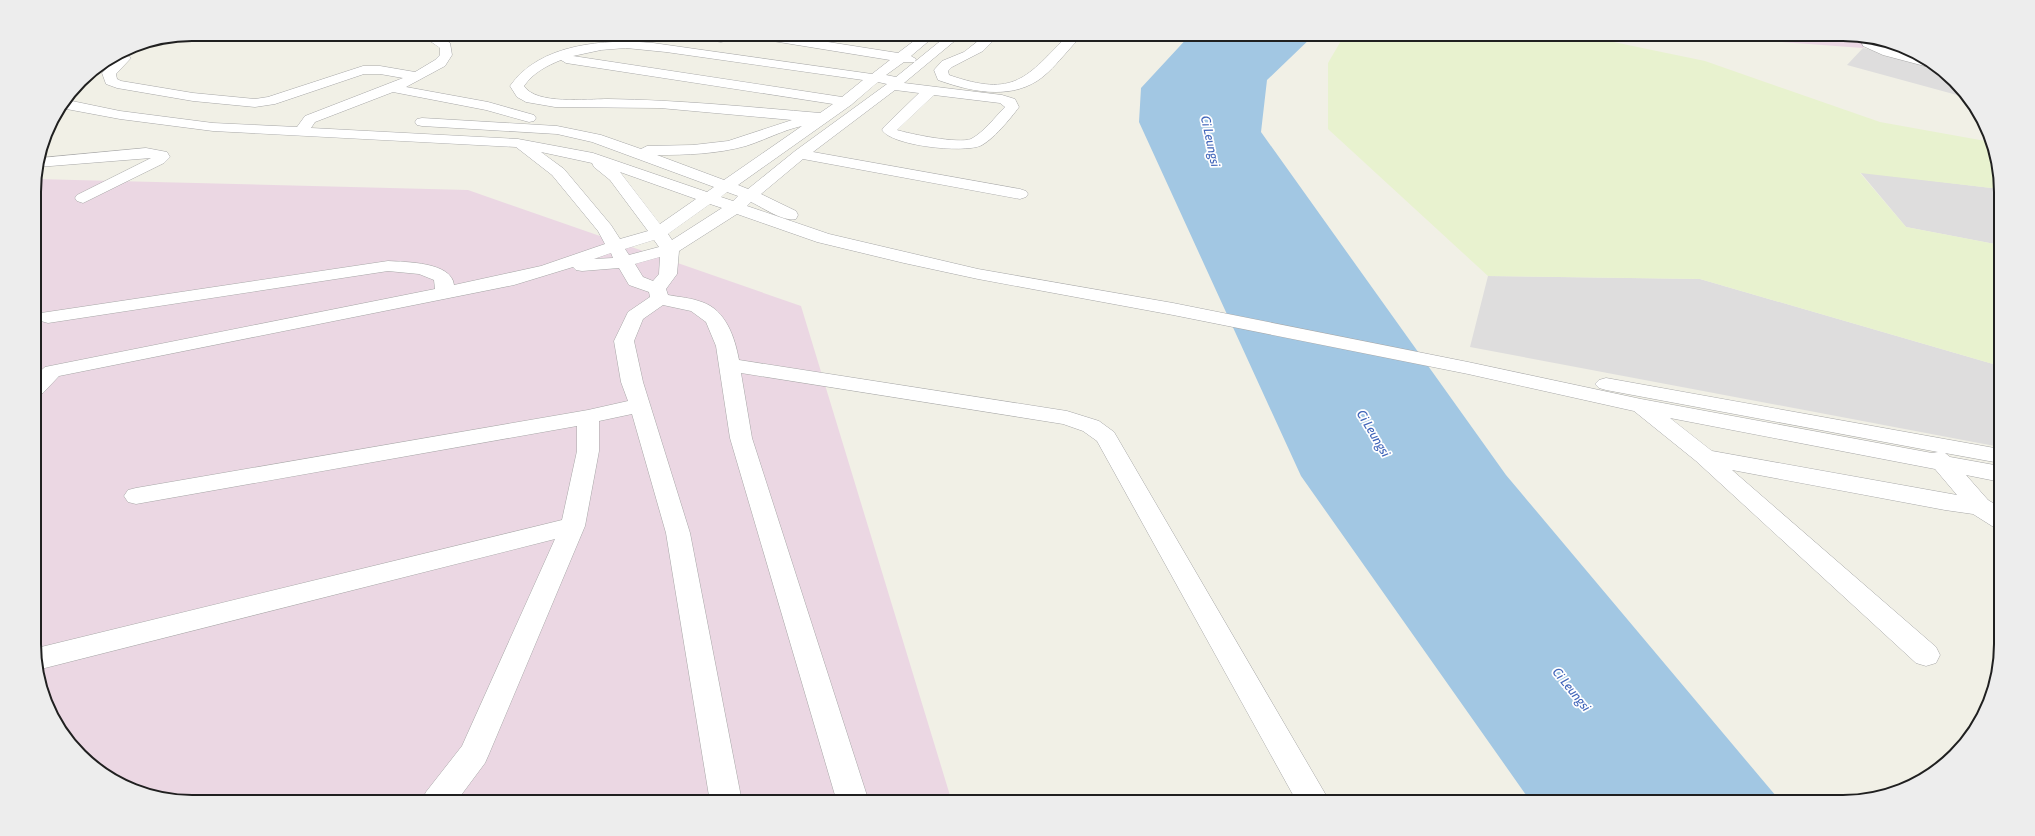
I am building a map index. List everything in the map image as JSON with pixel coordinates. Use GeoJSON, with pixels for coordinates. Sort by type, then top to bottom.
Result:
{"type":"FeatureCollection","features":[{"type":"Feature","properties":{"kind":"street"},"geometry":{"type":"LineString","coordinates":[[306,125],[392,88],[440,63],[446,55],[446,46],[438,41]]}},
{"type":"Feature","properties":{"kind":"street"},"geometry":{"type":"LineString","coordinates":[[799,41],[947,64]]}},
{"type":"Feature","properties":{"kind":"street"},"geometry":{"type":"LineString","coordinates":[[44,373],[445,293],[547,270],[615,246],[657,234],[728,187],[846,102],[922,41]]}},
{"type":"Feature","properties":{"kind":"street"},"geometry":{"type":"LineString","coordinates":[[547,270],[624,262],[670,249],[734,208],[800,154],[895,84],[948,41]]}},
{"type":"Feature","properties":{"kind":"street"},"geometry":{"type":"LineString","coordinates":[[985,41],[968,55],[947,64],[941,70],[943,77],[956,82],[978,87],[1017,85],[1040,73],[1070,41]]}},
{"type":"Feature","properties":{"kind":"street"},"geometry":{"type":"LineString","coordinates":[[1867,43],[1887,52],[1916,60]]}},
{"type":"Feature","properties":{"kind":"street"},"geometry":{"type":"LineString","coordinates":[[825,116],[682,94],[522,94],[517,86],[520,81],[535,69],[559,57],[594,47],[612,45],[661,47],[876,78],[895,84],[930,91],[1002,99],[1010,102],[1012,107],[976,142],[968,145],[956,145],[892,133],[889,130],[892,126],[930,91]]}},
{"type":"Feature","properties":{"kind":"street"},"geometry":{"type":"LineString","coordinates":[[594,47],[863,88]]}},
{"type":"Feature","properties":{"kind":"street"},"geometry":{"type":"LineString","coordinates":[[559,57],[846,102]]}},
{"type":"Feature","properties":{"kind":"street"},"geometry":{"type":"LineString","coordinates":[[125,58],[109,73],[111,80],[117,84],[193,97],[256,103],[270,101],[363,70],[380,70],[417,76]]}},
{"type":"Feature","properties":{"kind":"street"},"geometry":{"type":"LineString","coordinates":[[392,88],[488,106],[517,121]]}},
{"type":"Feature","properties":{"kind":"street"},"geometry":{"type":"LineString","coordinates":[[77,94],[145,106],[306,125],[518,143],[588,156],[709,200],[823,238],[978,274],[1176,305]]}},
{"type":"Feature","properties":{"kind":"street"},"geometry":{"type":"LineString","coordinates":[[68,105],[120,115],[213,126],[306,125],[355,120]]}},
{"type":"Feature","properties":{"kind":"street"},"geometry":{"type":"LineString","coordinates":[[636,151],[721,147],[740,143],[794,124],[825,116]]}},
{"type":"Feature","properties":{"kind":"street"},"geometry":{"type":"LineString","coordinates":[[408,121],[517,121],[596,138],[636,151],[750,195],[784,213],[808,222],[873,242],[985,266],[1470,363],[1994,455]]}},
{"type":"Feature","properties":{"kind":"street"},"geometry":{"type":"LineString","coordinates":[[517,121],[518,143]]}},
{"type":"Feature","properties":{"kind":"street"},"geometry":{"type":"LineString","coordinates":[[557,130],[616,177],[657,234],[670,249],[668,274],[659,294],[635,316],[624,341],[632,382],[678,533],[725,795]]}},
{"type":"Feature","properties":{"kind":"street"},"geometry":{"type":"LineString","coordinates":[[518,143],[558,172],[605,229],[636,281],[659,294],[697,306],[713,318],[718,324],[726,346],[740,438],[851,795]]}},
{"type":"Feature","properties":{"kind":"street"},"geometry":{"type":"LineString","coordinates":[[44,163],[146,153],[162,155],[159,160],[83,198]]}},
{"type":"Feature","properties":{"kind":"street"},"geometry":{"type":"LineString","coordinates":[[800,154],[1020,194]]}},
{"type":"Feature","properties":{"kind":"street"},"geometry":{"type":"LineString","coordinates":[[48,317],[388,266],[413,268],[438,274],[444,280],[445,293]]}},
{"type":"Feature","properties":{"kind":"street"},"geometry":{"type":"LineString","coordinates":[[1470,363],[1641,406],[1994,473]]}},
{"type":"Feature","properties":{"kind":"street"},"geometry":{"type":"LineString","coordinates":[[729,365],[1067,418],[1091,426],[1106,437],[1310,795]]}},
{"type":"Feature","properties":{"kind":"street"},"geometry":{"type":"LineString","coordinates":[[136,496],[620,412],[640,405]]}},
{"type":"Feature","properties":{"kind":"street"},"geometry":{"type":"LineString","coordinates":[[1641,406],[1704,457],[1926,655]]}},
{"type":"Feature","properties":{"kind":"street"},"geometry":{"type":"LineString","coordinates":[[442,795],[474,754],[573,526],[588,452],[588,417]]}},
{"type":"Feature","properties":{"kind":"street"},"geometry":{"type":"LineString","coordinates":[[1927,442],[1942,463],[1979,506],[1994,516]]}},
{"type":"Feature","properties":{"kind":"street"},"geometry":{"type":"LineString","coordinates":[[1704,457],[1774,471],[1979,506]]}},
{"type":"Feature","properties":{"kind":"street"},"geometry":{"type":"LineString","coordinates":[[41,658],[573,526]]}},
{"type":"Feature","properties":{"kind":"shaded area"},"geometry":{"type":"Polygon","coordinates":[[[1769,41],[1853,41],[1866,43],[1863,48],[1769,41]]]}},
{"type":"Feature","properties":{"kind":"shaded area"},"geometry":{"type":"Polygon","coordinates":[[[1863,48],[1912,58],[1927,66],[1943,78],[1960,96],[1847,65],[1863,48]]]}},
{"type":"Feature","properties":{"kind":"shaded area"},"geometry":{"type":"Polygon","coordinates":[[[1860,172],[1994,188],[1994,244],[1906,227],[1860,172]]]}},
{"type":"Feature","properties":{"kind":"shaded area"},"geometry":{"type":"Polygon","coordinates":[[[41,179],[468,190],[801,306],[950,795],[182,795],[143,787],[116,775],[92,758],[78,744],[61,720],[49,693],[41,654],[41,179]]]}},
{"type":"Feature","properties":{"kind":"shaded area"},"geometry":{"type":"Polygon","coordinates":[[[1488,276],[1700,279],[1994,364],[1994,446],[1470,347],[1488,276]]]}},
{"type":"Feature","properties":{"kind":"green space"},"geometry":{"type":"Polygon","coordinates":[[[1341,41],[1609,41],[1705,61],[1880,122],[1985,141],[1993,172],[1994,188],[1860,173],[1906,227],[1994,244],[1994,364],[1700,279],[1488,276],[1328,129],[1328,63],[1341,41]]]}},
{"type":"Feature","properties":{"kind":"water","name":"Ci Leungsi"},"geometry":{"type":"Polygon","coordinates":[[[1185,41],[1308,41],[1267,80],[1261,132],[1506,475],[1775,795],[1526,795],[1301,476],[1139,122],[1141,88],[1185,41]]]}}]}
